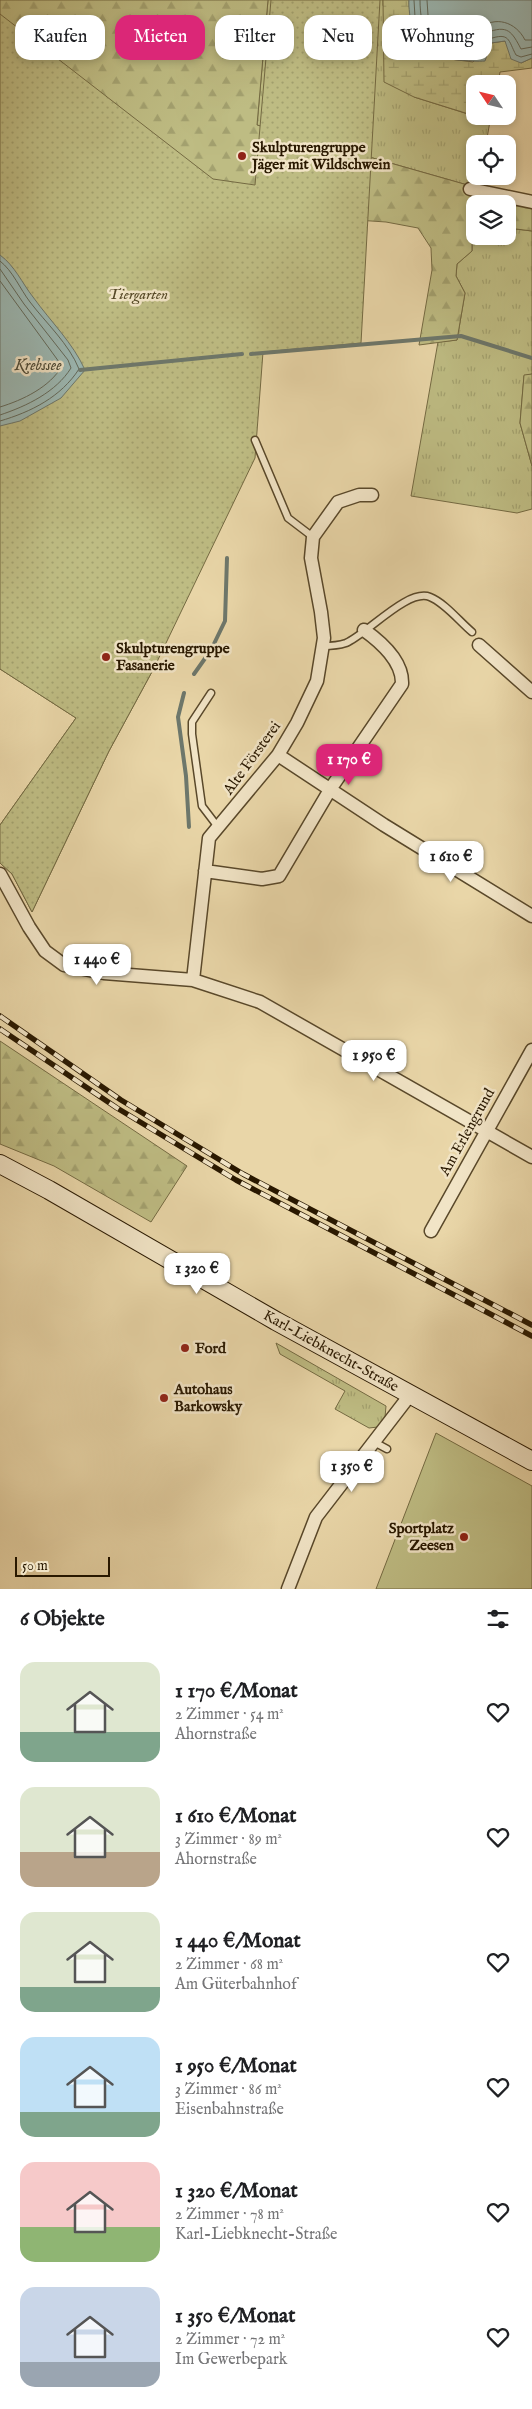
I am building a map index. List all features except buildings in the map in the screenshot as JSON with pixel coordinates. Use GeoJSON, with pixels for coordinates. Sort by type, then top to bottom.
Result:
{"type":"FeatureCollection","features":[{"type":"Feature","properties":{"kind":"street"},"geometry":{"type":"LineString","coordinates":[[470,189],[532,202]]}},
{"type":"Feature","properties":{"kind":"street"},"geometry":{"type":"LineString","coordinates":[[313,537],[338,502],[359,495],[372,495]]}},
{"type":"Feature","properties":{"kind":"street","name":"Alte Försterei"},"geometry":{"type":"LineString","coordinates":[[193,980],[209,838],[241,802],[278,755],[307,705],[317,681],[323,646],[321,612],[311,558],[313,537]]}},
{"type":"Feature","properties":{"kind":"street"},"geometry":{"type":"LineString","coordinates":[[205,871],[262,879],[279,876],[331,788],[402,684],[402,673],[397,662],[364,630]]}},
{"type":"Feature","properties":{"kind":"street"},"geometry":{"type":"LineString","coordinates":[[479,645],[532,692]]}},
{"type":"Feature","properties":{"kind":"street"},"geometry":{"type":"LineString","coordinates":[[278,755],[331,788],[384,825],[532,916]]}},
{"type":"Feature","properties":{"kind":"street"},"geometry":{"type":"LineString","coordinates":[[0,874],[29,927],[45,951],[64,965],[104,973],[193,980],[260,1002],[532,1157]]}},
{"type":"Feature","properties":{"kind":"street","name":"Am Erlengrund"},"geometry":{"type":"LineString","coordinates":[[430,1231],[532,1050]]}},
{"type":"Feature","properties":{"kind":"street","name":"Karl-Liebknecht-Straße"},"geometry":{"type":"LineString","coordinates":[[0,1164],[49,1190],[276,1321],[532,1461]]}},
{"type":"Feature","properties":{"kind":"street"},"geometry":{"type":"LineString","coordinates":[[288,1589],[316,1517],[410,1395]]}},
{"type":"Feature","properties":{"kind":"lane"},"geometry":{"type":"LineString","coordinates":[[255,440],[288,518],[313,537]]}},
{"type":"Feature","properties":{"kind":"lane"},"geometry":{"type":"LineString","coordinates":[[323,646],[347,643],[364,630],[420,595],[430,597],[472,632]]}},
{"type":"Feature","properties":{"kind":"lane","name":"Alte Försterei"},"geometry":{"type":"LineString","coordinates":[[211,693],[192,722],[192,734],[202,806],[218,826]]}},
{"type":"Feature","properties":{"kind":"lane"},"geometry":{"type":"LineString","coordinates":[[374,1442],[387,1449]]}},
{"type":"Feature","properties":{"kind":"lane"},"geometry":{"type":"LineString","coordinates":[[358,1464],[371,1470]]}},
{"type":"Feature","properties":{"kind":"green space","name":"Tiergarten"},"geometry":{"type":"Polygon","coordinates":[[[0,0],[268,0],[267,15],[215,15],[215,60],[263,60],[257,125],[466,185],[510,195],[466,195],[466,245],[472,245],[472,251],[457,264],[456,276],[465,293],[457,340],[419,345],[432,270],[431,248],[418,228],[386,222],[297,216],[154,668],[109,751],[32,912],[12,874],[0,863],[0,825],[76,718],[0,669],[0,0]]]}},
{"type":"Feature","properties":{"kind":"green space"},"geometry":{"type":"Polygon","coordinates":[[[268,0],[383,0],[386,15],[382,15],[382,60],[402,60],[414,97],[466,113],[466,125],[489,125],[488,135],[466,135],[466,185],[257,125],[263,60],[294,60],[294,15],[267,15],[268,0]]]}},
{"type":"Feature","properties":{"kind":"green space","name":"Tiergarten"},"geometry":{"type":"Polygon","coordinates":[[[271,0],[380,0],[361,343],[263,352],[255,458],[154,668],[109,751],[32,912],[12,874],[0,863],[0,825],[76,718],[0,669],[0,14],[15,26],[15,60],[59,60],[213,179],[255,185],[266,60],[294,60],[294,15],[270,15],[271,0]]]}},
{"type":"Feature","properties":{"kind":"green space"},"geometry":{"type":"Polygon","coordinates":[[[383,0],[409,0],[410,15],[383,15],[383,0]]]}},
{"type":"Feature","properties":{"kind":"green space"},"geometry":{"type":"Polygon","coordinates":[[[505,41],[521,63],[532,58],[532,68],[500,72],[500,75],[466,75],[466,113],[414,97],[384,82],[384,60],[458,60],[473,62],[475,60],[492,60],[492,43],[505,41]]]}},
{"type":"Feature","properties":{"kind":"green space"},"geometry":{"type":"Polygon","coordinates":[[[467,185],[478,185],[478,188],[467,185]]]}},
{"type":"Feature","properties":{"kind":"green space","name":"Tiergarten"},"geometry":{"type":"Polygon","coordinates":[[[516,196],[532,200],[532,231],[516,229],[516,196]]]}},
{"type":"Feature","properties":{"kind":"green space"},"geometry":{"type":"Polygon","coordinates":[[[516,229],[532,231],[532,374],[524,376],[520,423],[532,466],[532,509],[517,513],[411,496],[438,342],[457,340],[465,293],[456,276],[457,264],[472,251],[472,245],[516,245],[516,229]]]}},
{"type":"Feature","properties":{"kind":"green space"},"geometry":{"type":"Polygon","coordinates":[[[532,374],[532,466],[520,423],[524,375],[532,374]]]}},
{"type":"Feature","properties":{"kind":"green space"},"geometry":{"type":"Polygon","coordinates":[[[0,1041],[187,1166],[151,1222],[54,1166],[0,1144],[0,1041]]]}},
{"type":"Feature","properties":{"kind":"green space"},"geometry":{"type":"Polygon","coordinates":[[[276,1343],[386,1406],[385,1417],[378,1427],[369,1428],[335,1409],[345,1391],[280,1354],[276,1343]]]}},
{"type":"Feature","properties":{"kind":"green space","name":"Sportplatz Zeesen"},"geometry":{"type":"Polygon","coordinates":[[[436,1433],[532,1486],[532,1589],[376,1589],[436,1433]]]}},
{"type":"Feature","properties":{"kind":"water"},"geometry":{"type":"Polygon","coordinates":[[[409,0],[532,0],[532,58],[521,63],[511,59],[505,41],[492,43],[492,15],[410,15],[409,0]]]}},
{"type":"Feature","properties":{"kind":"water","name":"Krebssee"},"geometry":{"type":"Polygon","coordinates":[[[0,255],[14,269],[68,342],[85,370],[61,398],[20,421],[0,426],[0,255]]]}},
{"type":"Feature","properties":{"kind":"waterway"},"geometry":{"type":"LineString","coordinates":[[251,354],[461,336],[532,358]]}},
{"type":"Feature","properties":{"kind":"waterway"},"geometry":{"type":"LineString","coordinates":[[80,370],[242,354]]}},
{"type":"Feature","properties":{"kind":"waterway"},"geometry":{"type":"LineString","coordinates":[[194,674],[211,650],[225,621],[227,558]]}},
{"type":"Feature","properties":{"kind":"waterway"},"geometry":{"type":"LineString","coordinates":[[184,693],[178,717],[186,776],[189,827]]}},
{"type":"Feature","properties":{"kind":"railway"},"geometry":{"type":"LineString","coordinates":[[0,1016],[121,1100],[243,1174],[532,1325]]}},
{"type":"Feature","properties":{"kind":"railway"},"geometry":{"type":"LineString","coordinates":[[0,1029],[117,1108],[236,1180],[532,1336]]}},
{"type":"Feature","properties":{"kind":"place","name":"Skulpturengruppe Jäger mit Wildschwein"},"geometry":{"type":"Point","coordinates":[242,156]}},
{"type":"Feature","properties":{"kind":"place","name":"Skulpturengruppe Fasanerie"},"geometry":{"type":"Point","coordinates":[106,657]}},
{"type":"Feature","properties":{"kind":"place","name":"Ford"},"geometry":{"type":"Point","coordinates":[185,1348]}},
{"type":"Feature","properties":{"kind":"place","name":"Autohaus Barkowsky"},"geometry":{"type":"Point","coordinates":[164,1398]}},
{"type":"Feature","properties":{"kind":"place","name":"Sportplatz Zeesen"},"geometry":{"type":"Point","coordinates":[464,1537]}}]}
